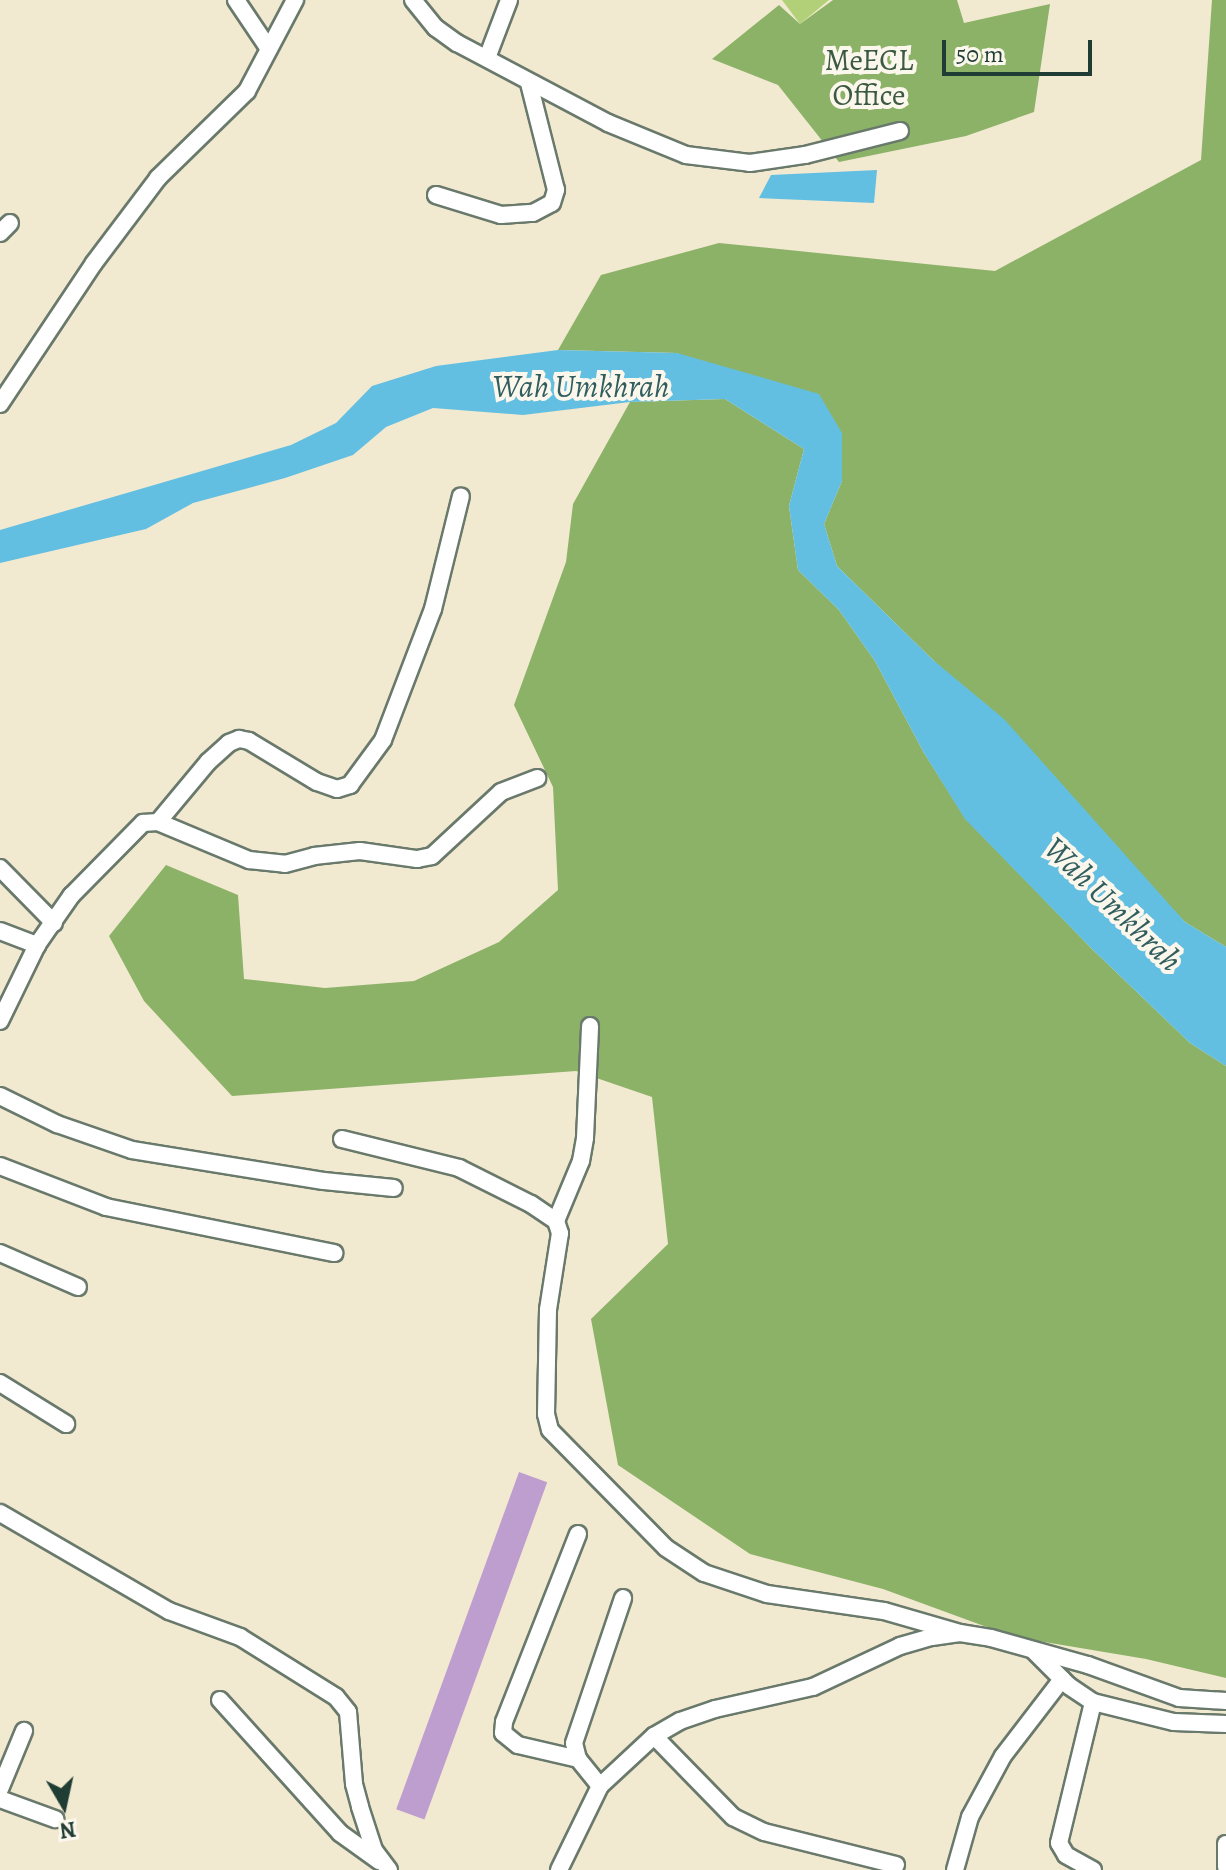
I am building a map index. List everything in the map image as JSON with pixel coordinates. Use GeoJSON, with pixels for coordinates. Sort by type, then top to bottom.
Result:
{"type":"FeatureCollection","features":[{"type":"Feature","properties":{"kind":"street"},"geometry":{"type":"LineString","coordinates":[[236,0],[269,49]]}},
{"type":"Feature","properties":{"kind":"street"},"geometry":{"type":"LineString","coordinates":[[0,404],[158,178],[247,91],[295,0]]}},
{"type":"Feature","properties":{"kind":"street"},"geometry":{"type":"LineString","coordinates":[[413,0],[436,28],[529,83],[608,123],[686,155],[750,163],[805,155],[900,131]]}},
{"type":"Feature","properties":{"kind":"street"},"geometry":{"type":"LineString","coordinates":[[487,58],[509,0]]}},
{"type":"Feature","properties":{"kind":"street"},"geometry":{"type":"LineString","coordinates":[[436,195],[501,215],[533,213],[552,203],[556,190],[529,83]]}},
{"type":"Feature","properties":{"kind":"street"},"geometry":{"type":"LineString","coordinates":[[158,822],[208,762],[229,743],[239,739],[249,741],[317,782],[337,789],[350,785],[389,727],[433,609],[461,496]]}},
{"type":"Feature","properties":{"kind":"street"},"geometry":{"type":"LineString","coordinates":[[0,1021],[37,945],[83,881],[138,826],[158,822],[249,860],[285,864],[314,856],[360,851],[417,859],[432,856],[501,792],[537,778]]}},
{"type":"Feature","properties":{"kind":"street"},"geometry":{"type":"LineString","coordinates":[[0,868],[54,923]]}},
{"type":"Feature","properties":{"kind":"street"},"geometry":{"type":"LineString","coordinates":[[0,931],[37,945]]}},
{"type":"Feature","properties":{"kind":"street"},"geometry":{"type":"LineString","coordinates":[[556,1221],[583,1150],[590,1026]]}},
{"type":"Feature","properties":{"kind":"street"},"geometry":{"type":"LineString","coordinates":[[0,1096],[57,1124],[132,1150],[324,1181],[394,1188]]}},
{"type":"Feature","properties":{"kind":"street"},"geometry":{"type":"LineString","coordinates":[[342,1139],[459,1168],[549,1214],[556,1221],[560,1233],[548,1310],[546,1414],[558,1441],[666,1548],[704,1573],[767,1594],[884,1611],[960,1633],[1031,1648],[1179,1698],[1226,1701]]}},
{"type":"Feature","properties":{"kind":"street"},"geometry":{"type":"LineString","coordinates":[[0,1166],[106,1207],[334,1253]]}},
{"type":"Feature","properties":{"kind":"street"},"geometry":{"type":"LineString","coordinates":[[0,1253],[78,1287]]}},
{"type":"Feature","properties":{"kind":"street"},"geometry":{"type":"LineString","coordinates":[[0,1383],[66,1424]]}},
{"type":"Feature","properties":{"kind":"street"},"geometry":{"type":"LineString","coordinates":[[0,1513],[169,1611],[240,1637],[336,1697],[348,1712],[354,1784],[384,1866]]}},
{"type":"Feature","properties":{"kind":"street"},"geometry":{"type":"LineString","coordinates":[[578,1534],[504,1722],[503,1733],[518,1745],[578,1759]]}},
{"type":"Feature","properties":{"kind":"street"},"geometry":{"type":"LineString","coordinates":[[600,1786],[578,1759],[574,1743],[623,1598]]}},
{"type":"Feature","properties":{"kind":"street"},"geometry":{"type":"LineString","coordinates":[[559,1870],[600,1786],[654,1736],[680,1721],[715,1709],[813,1687],[900,1646],[960,1633]]}},
{"type":"Feature","properties":{"kind":"street"},"geometry":{"type":"LineString","coordinates":[[1031,1648],[1062,1679],[1093,1702],[1174,1722],[1226,1724]]}},
{"type":"Feature","properties":{"kind":"street"},"geometry":{"type":"LineString","coordinates":[[955,1870],[970,1817],[1003,1756],[1062,1679]]}},
{"type":"Feature","properties":{"kind":"street"},"geometry":{"type":"LineString","coordinates":[[220,1700],[340,1833],[384,1866]]}},
{"type":"Feature","properties":{"kind":"street"},"geometry":{"type":"LineString","coordinates":[[1093,1702],[1059,1843],[1066,1855],[1093,1870]]}},
{"type":"Feature","properties":{"kind":"street"},"geometry":{"type":"LineString","coordinates":[[0,1789],[24,1731]]}},
{"type":"Feature","properties":{"kind":"street"},"geometry":{"type":"LineString","coordinates":[[654,1736],[733,1817],[764,1832],[896,1865]]}},
{"type":"Feature","properties":{"kind":"street"},"geometry":{"type":"LineString","coordinates":[[0,1799],[55,1819]]}},
{"type":"Feature","properties":{"kind":"street"},"geometry":{"type":"LineString","coordinates":[[1226,1844],[1226,1867]]}},
{"type":"Feature","properties":{"kind":"green space"},"geometry":{"type":"Polygon","coordinates":[[[782,0],[829,0],[800,24],[782,0]]]}},
{"type":"Feature","properties":{"kind":"green space","name":"MeECL Office"},"geometry":{"type":"Polygon","coordinates":[[[833,0],[957,0],[964,23],[1050,4],[1034,112],[966,136],[839,162],[778,85],[712,59],[779,5],[800,24],[833,0]]]}},
{"type":"Feature","properties":{"kind":"green space"},"geometry":{"type":"Polygon","coordinates":[[[1212,0],[1226,0],[1226,947],[1185,922],[933,660],[837,566],[824,524],[842,481],[842,433],[677,353],[558,350],[601,275],[719,243],[995,271],[1201,160],[1212,0]]]}},
{"type":"Feature","properties":{"kind":"green space"},"geometry":{"type":"Polygon","coordinates":[[[725,399],[804,449],[789,506],[798,570],[839,610],[875,661],[924,753],[965,818],[1091,948],[1190,1043],[1226,1066],[1226,1678],[1146,1659],[1014,1637],[883,1589],[750,1554],[618,1465],[591,1319],[668,1244],[652,1097],[576,1071],[232,1096],[144,1001],[109,936],[166,865],[238,895],[244,979],[325,988],[414,981],[499,942],[558,890],[553,787],[514,705],[566,562],[573,504],[630,402],[725,399]]]}},
{"type":"Feature","properties":{"kind":"water"},"geometry":{"type":"Polygon","coordinates":[[[877,170],[874,203],[759,198],[771,175],[877,170]]]}},
{"type":"Feature","properties":{"kind":"water","name":"Wah Umkhrah"},"geometry":{"type":"Polygon","coordinates":[[[558,350],[677,353],[819,394],[842,433],[842,481],[824,524],[837,566],[933,660],[1004,719],[1185,922],[1226,947],[1226,1066],[1190,1043],[1091,948],[965,819],[924,753],[875,661],[839,610],[798,570],[789,506],[804,449],[725,399],[630,402],[523,415],[433,408],[386,427],[353,455],[285,478],[193,503],[146,529],[0,563],[0,530],[291,445],[336,423],[372,386],[436,366],[558,350]]]}},
{"type":"Feature","properties":{"kind":"building"},"geometry":{"type":"Polygon","coordinates":[[[519,1472],[547,1482],[424,1820],[396,1809],[519,1472]]]}}]}
